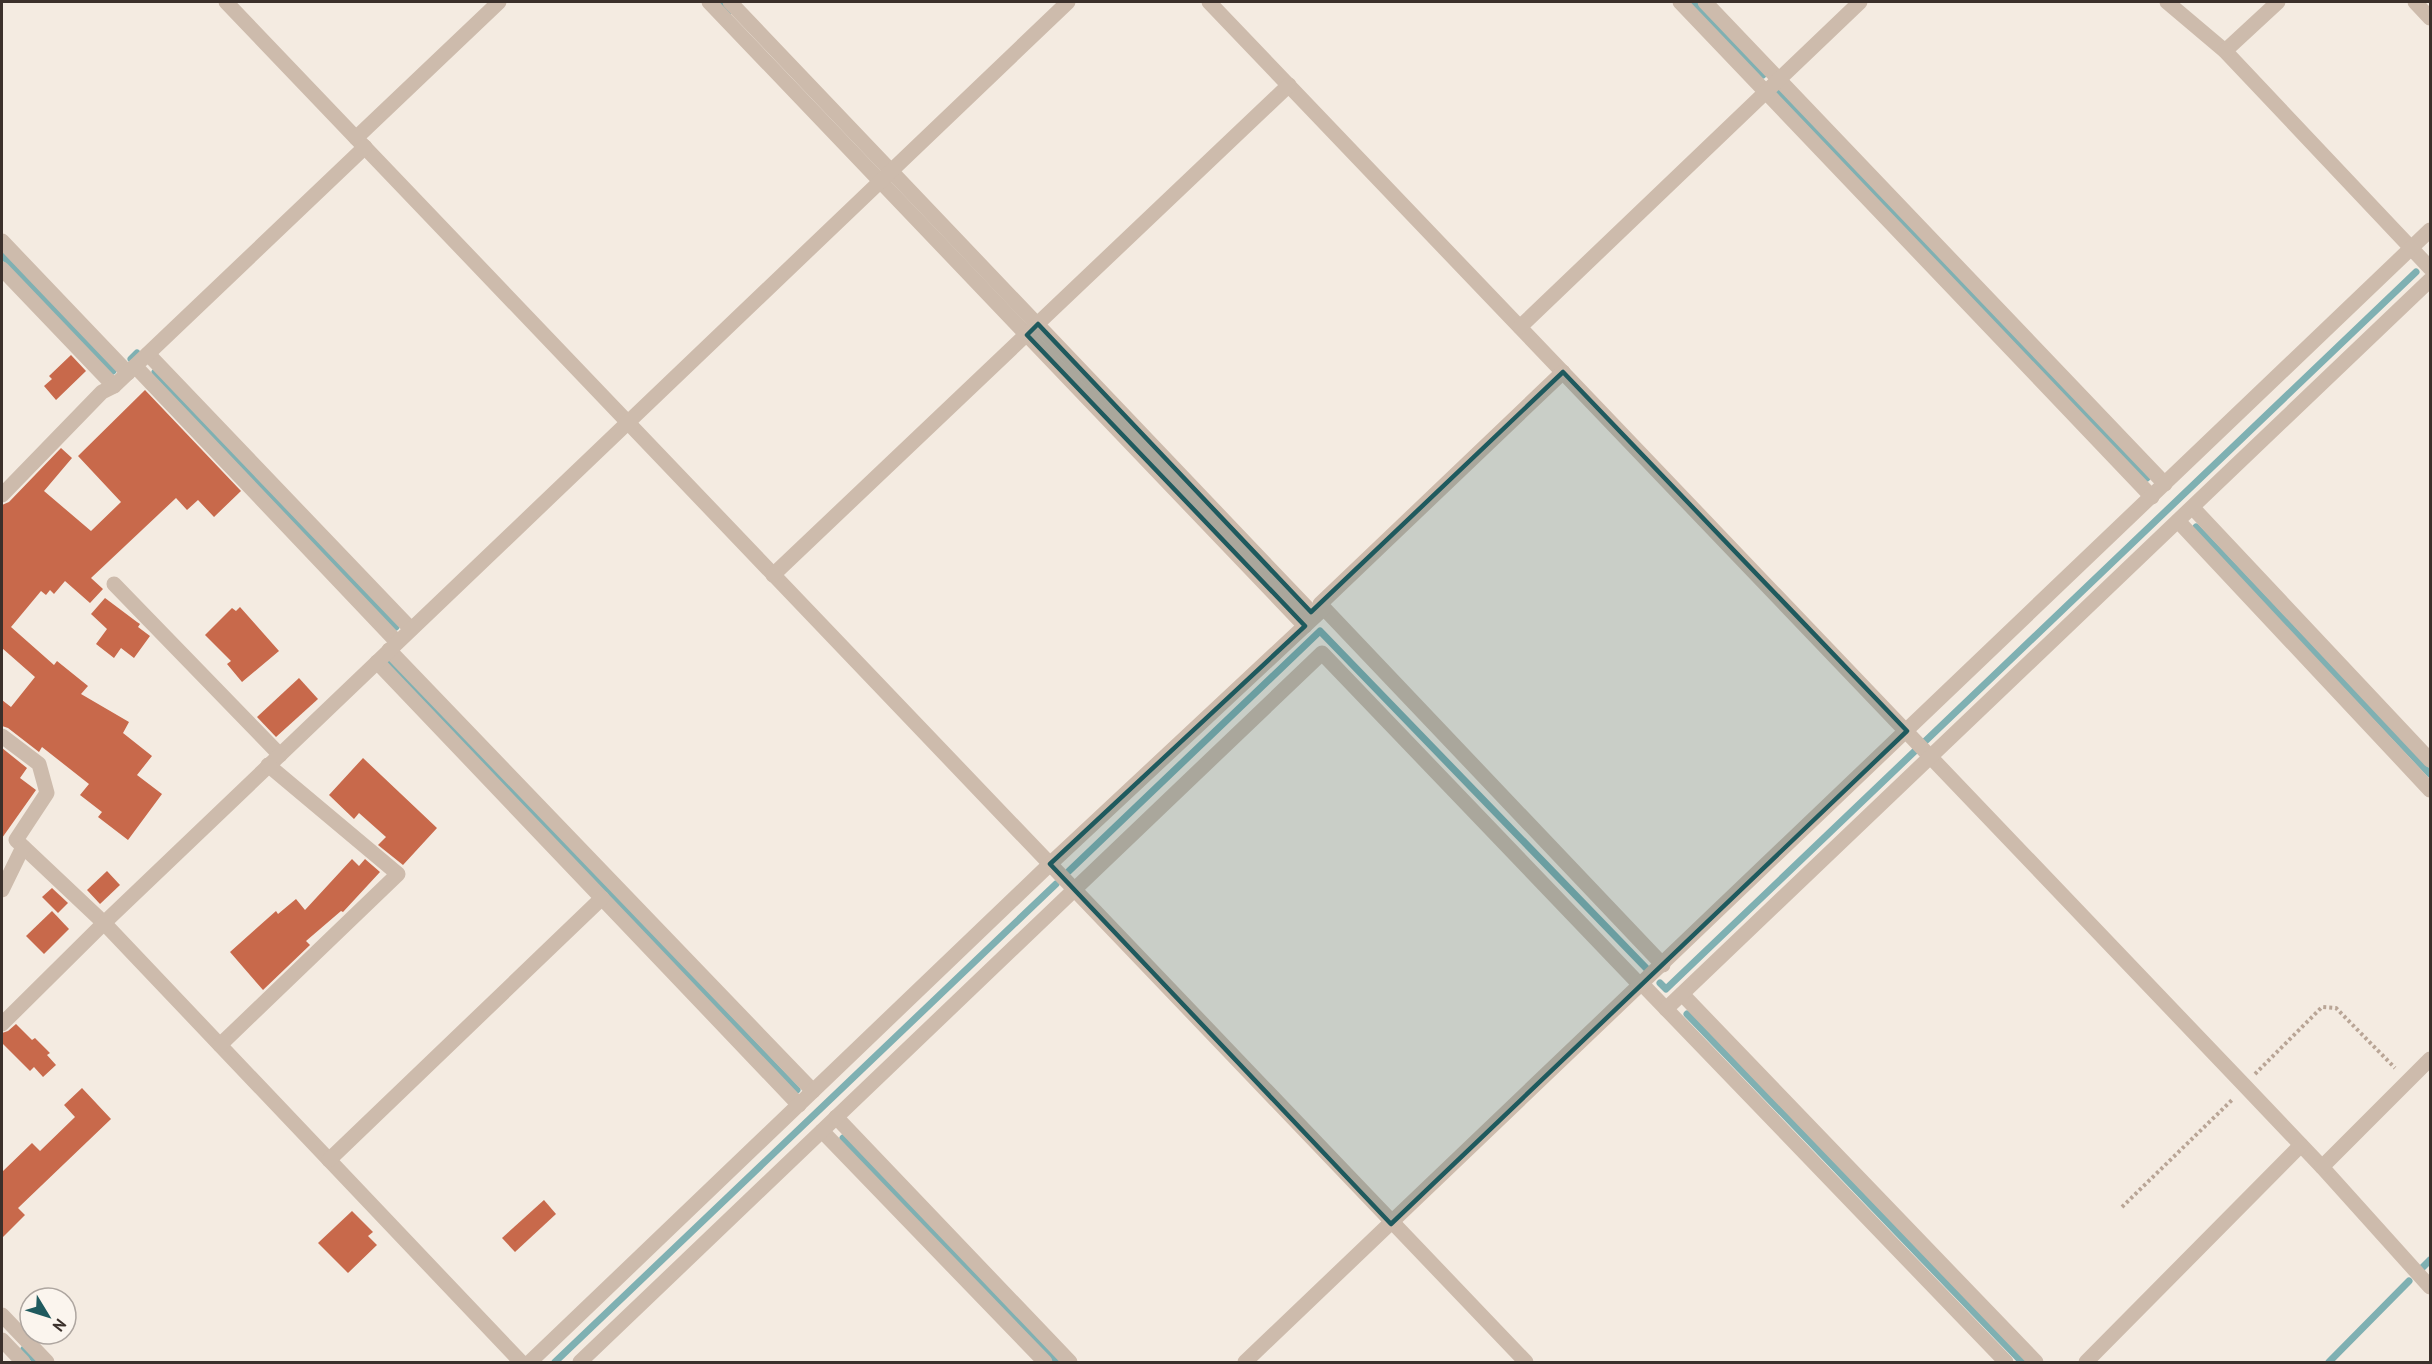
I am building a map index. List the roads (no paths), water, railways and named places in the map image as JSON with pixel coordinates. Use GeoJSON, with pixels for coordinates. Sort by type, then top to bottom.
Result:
{"type":"FeatureCollection","features":[{"type":"Feature","properties":{"kind":"street"},"geometry":{"type":"LineString","coordinates":[[226,2],[1526,1362]]}},
{"type":"Feature","properties":{"kind":"street"},"geometry":{"type":"LineString","coordinates":[[2,495],[102,392],[114,386],[131,370],[498,2]]}},
{"type":"Feature","properties":{"kind":"street"},"geometry":{"type":"LineString","coordinates":[[709,2],[886,176]]}},
{"type":"Feature","properties":{"kind":"street"},"geometry":{"type":"LineString","coordinates":[[730,2],[886,176],[1032,329],[1315,617],[1663,965]]}},
{"type":"Feature","properties":{"kind":"street"},"geometry":{"type":"LineString","coordinates":[[2,1024],[274,760],[1068,2]]}},
{"type":"Feature","properties":{"kind":"street"},"geometry":{"type":"LineString","coordinates":[[1209,2],[2322,1167],[2430,1287]]}},
{"type":"Feature","properties":{"kind":"street"},"geometry":{"type":"LineString","coordinates":[[1680,2],[2152,497]]}},
{"type":"Feature","properties":{"kind":"street"},"geometry":{"type":"LineString","coordinates":[[1705,2],[2165,484]]}},
{"type":"Feature","properties":{"kind":"street"},"geometry":{"type":"LineString","coordinates":[[1520,327],[1860,2]]}},
{"type":"Feature","properties":{"kind":"street"},"geometry":{"type":"LineString","coordinates":[[2167,2],[2225,51],[2430,268]]}},
{"type":"Feature","properties":{"kind":"street"},"geometry":{"type":"LineString","coordinates":[[2225,51],[2278,2]]}},
{"type":"Feature","properties":{"kind":"street"},"geometry":{"type":"LineString","coordinates":[[2415,2],[2430,18]]}},
{"type":"Feature","properties":{"kind":"street"},"geometry":{"type":"LineString","coordinates":[[773,575],[1289,86]]}},
{"type":"Feature","properties":{"kind":"street"},"geometry":{"type":"LineString","coordinates":[[1245,1362],[1641,985],[1911,735],[2165,484],[2430,230]]}},
{"type":"Feature","properties":{"kind":"street"},"geometry":{"type":"LineString","coordinates":[[2,241],[131,370],[813,1091]]}},
{"type":"Feature","properties":{"kind":"street"},"geometry":{"type":"LineString","coordinates":[[2,269],[114,386]]}},
{"type":"Feature","properties":{"kind":"street"},"geometry":{"type":"LineString","coordinates":[[1666,1009],[1929,754],[2193,508],[2430,280]]}},
{"type":"Feature","properties":{"kind":"street"},"geometry":{"type":"LineString","coordinates":[[147,354],[411,629]]}},
{"type":"Feature","properties":{"kind":"street"},"geometry":{"type":"LineString","coordinates":[[530,1362],[1050,864],[1315,617],[1320,604],[1563,372]]}},
{"type":"Feature","properties":{"kind":"street"},"geometry":{"type":"LineString","coordinates":[[2193,508],[2430,760]]}},
{"type":"Feature","properties":{"kind":"street"},"geometry":{"type":"LineString","coordinates":[[2178,521],[2430,790]]}},
{"type":"Feature","properties":{"kind":"street"},"geometry":{"type":"LineString","coordinates":[[114,584],[274,760],[398,874],[220,1045]]}},
{"type":"Feature","properties":{"kind":"street"},"geometry":{"type":"LineString","coordinates":[[580,1362],[1322,653],[2006,1362]]}},
{"type":"Feature","properties":{"kind":"street"},"geometry":{"type":"LineString","coordinates":[[377,662],[799,1105]]}},
{"type":"Feature","properties":{"kind":"street"},"geometry":{"type":"LineString","coordinates":[[2,736],[39,764],[47,793],[16,840],[2,890]]}},
{"type":"Feature","properties":{"kind":"street"},"geometry":{"type":"LineString","coordinates":[[13,852],[104,923],[521,1362]]}},
{"type":"Feature","properties":{"kind":"street"},"geometry":{"type":"LineString","coordinates":[[329,1160],[602,898]]}},
{"type":"Feature","properties":{"kind":"street"},"geometry":{"type":"LineString","coordinates":[[1682,994],[2036,1362]]}},
{"type":"Feature","properties":{"kind":"street"},"geometry":{"type":"LineString","coordinates":[[2322,1167],[2430,1059]]}},
{"type":"Feature","properties":{"kind":"street"},"geometry":{"type":"LineString","coordinates":[[836,1117],[1070,1362]]}},
{"type":"Feature","properties":{"kind":"street"},"geometry":{"type":"LineString","coordinates":[[822,1131],[1045,1362]]}},
{"type":"Feature","properties":{"kind":"street"},"geometry":{"type":"LineString","coordinates":[[2086,1362],[2301,1145]]}},
{"type":"Feature","properties":{"kind":"street"},"geometry":{"type":"LineString","coordinates":[[2,1315],[47,1362]]}},
{"type":"Feature","properties":{"kind":"street"},"geometry":{"type":"LineString","coordinates":[[2,1340],[23,1362]]}},
{"type":"Feature","properties":{"kind":"waterway"},"geometry":{"type":"LineString","coordinates":[[720,2],[729,11]]}},
{"type":"Feature","properties":{"kind":"waterway"},"geometry":{"type":"LineString","coordinates":[[1693,2],[1763,75]]}},
{"type":"Feature","properties":{"kind":"waterway"},"geometry":{"type":"LineString","coordinates":[[1778,90],[2147,478]]}},
{"type":"Feature","properties":{"kind":"waterway"},"geometry":{"type":"LineString","coordinates":[[2,255],[113,371]]}},
{"type":"Feature","properties":{"kind":"waterway"},"geometry":{"type":"LineString","coordinates":[[1660,983],[1666,989],[2416,272]]}},
{"type":"Feature","properties":{"kind":"waterway"},"geometry":{"type":"LineString","coordinates":[[131,359],[137,353]]}},
{"type":"Feature","properties":{"kind":"waterway"},"geometry":{"type":"LineString","coordinates":[[155,372],[396,627]]}},
{"type":"Feature","properties":{"kind":"waterway"},"geometry":{"type":"LineString","coordinates":[[2196,527],[2430,774]]}},
{"type":"Feature","properties":{"kind":"waterway"},"geometry":{"type":"LineString","coordinates":[[1069,871],[1320,631],[1646,968]]}},
{"type":"Feature","properties":{"kind":"waterway"},"geometry":{"type":"LineString","coordinates":[[390,662],[797,1090]]}},
{"type":"Feature","properties":{"kind":"waterway"},"geometry":{"type":"LineString","coordinates":[[555,1362],[1056,884]]}},
{"type":"Feature","properties":{"kind":"waterway"},"geometry":{"type":"LineString","coordinates":[[1687,1014],[2022,1362]]}},
{"type":"Feature","properties":{"kind":"waterway"},"geometry":{"type":"LineString","coordinates":[[843,1138],[1057,1362]]}},
{"type":"Feature","properties":{"kind":"waterway"},"geometry":{"type":"LineString","coordinates":[[2423,1267],[2430,1260]]}},
{"type":"Feature","properties":{"kind":"waterway"},"geometry":{"type":"LineString","coordinates":[[2329,1362],[2409,1281]]}},
{"type":"Feature","properties":{"kind":"waterway"},"geometry":{"type":"LineString","coordinates":[[24,1349],[37,1362]]}}]}
